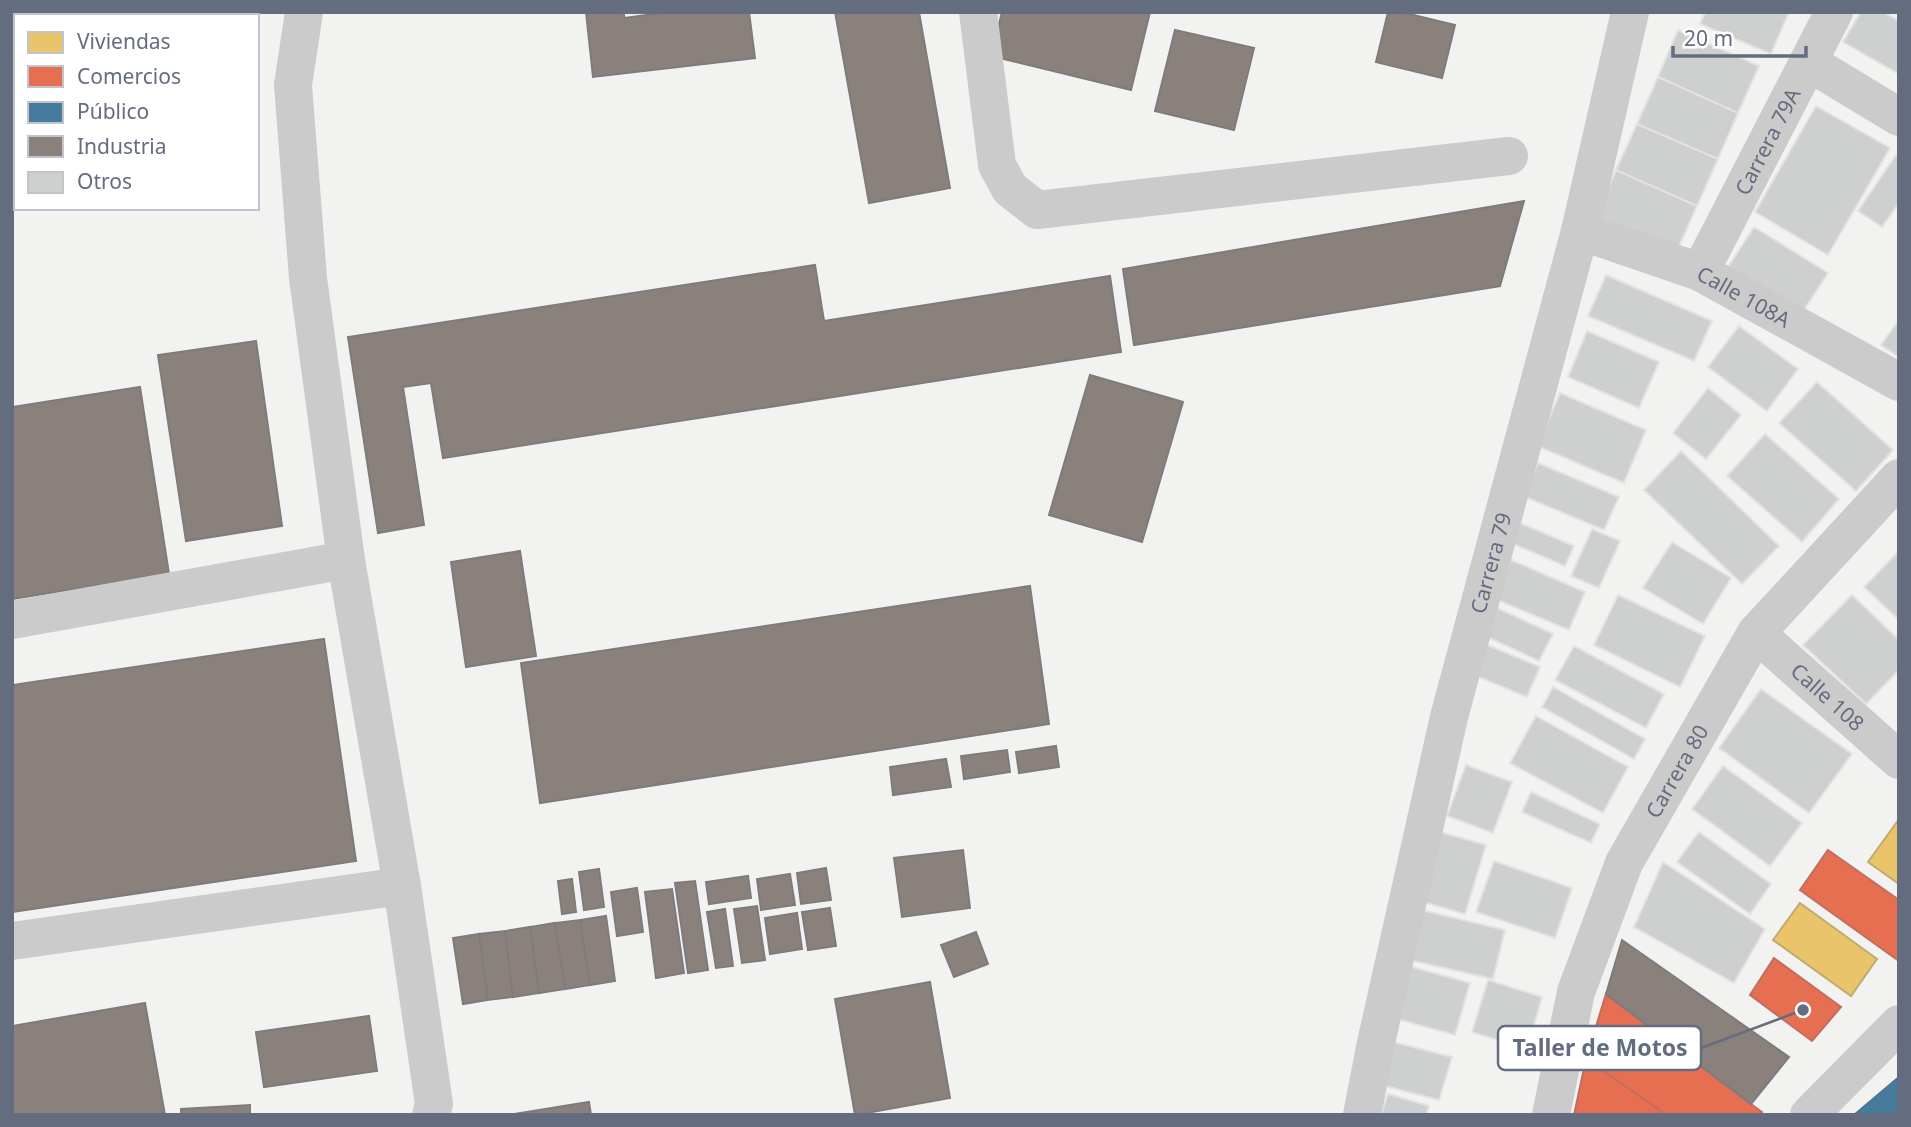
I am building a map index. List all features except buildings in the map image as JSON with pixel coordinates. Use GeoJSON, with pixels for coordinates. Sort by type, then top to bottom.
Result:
{"type":"FeatureCollection","features":[{"type":"Feature","properties":{"kind":"street"},"geometry":{"type":"LineString","coordinates":[[304,12],[293,85],[308,278],[346,560],[402,887],[434,1104],[431,1115]]}},
{"type":"Feature","properties":{"kind":"street"},"geometry":{"type":"LineString","coordinates":[[978,12],[997,165],[1010,189],[1037,210],[1509,156]]}},
{"type":"Feature","properties":{"kind":"street","name":"Carrera 79"},"geometry":{"type":"LineString","coordinates":[[1362,1115],[1449,717],[1580,231],[1630,12]]}},
{"type":"Feature","properties":{"kind":"street","name":"Carrera 79A"},"geometry":{"type":"LineString","coordinates":[[1700,271],[1834,12]]}},
{"type":"Feature","properties":{"kind":"street"},"geometry":{"type":"LineString","coordinates":[[1808,62],[1899,117]]}},
{"type":"Feature","properties":{"kind":"street","name":"Calle 108A"},"geometry":{"type":"LineString","coordinates":[[1580,231],[1700,271],[1899,382]]}},
{"type":"Feature","properties":{"kind":"street","name":"Carrera 80"},"geometry":{"type":"LineString","coordinates":[[1551,1115],[1576,992],[1624,863],[1756,634],[1899,478]]}},
{"type":"Feature","properties":{"kind":"street"},"geometry":{"type":"LineString","coordinates":[[12,620],[346,560]]}},
{"type":"Feature","properties":{"kind":"street","name":"Calle 108"},"geometry":{"type":"LineString","coordinates":[[1756,634],[1899,760]]}},
{"type":"Feature","properties":{"kind":"street"},"geometry":{"type":"LineString","coordinates":[[12,941],[402,887]]}},
{"type":"Feature","properties":{"kind":"street"},"geometry":{"type":"LineString","coordinates":[[1809,1115],[1899,1024]]}},
{"type":"Feature","properties":{"kind":"place","name":"Taller de Motos"},"geometry":{"type":"Point","coordinates":[1803,1010]}}]}
